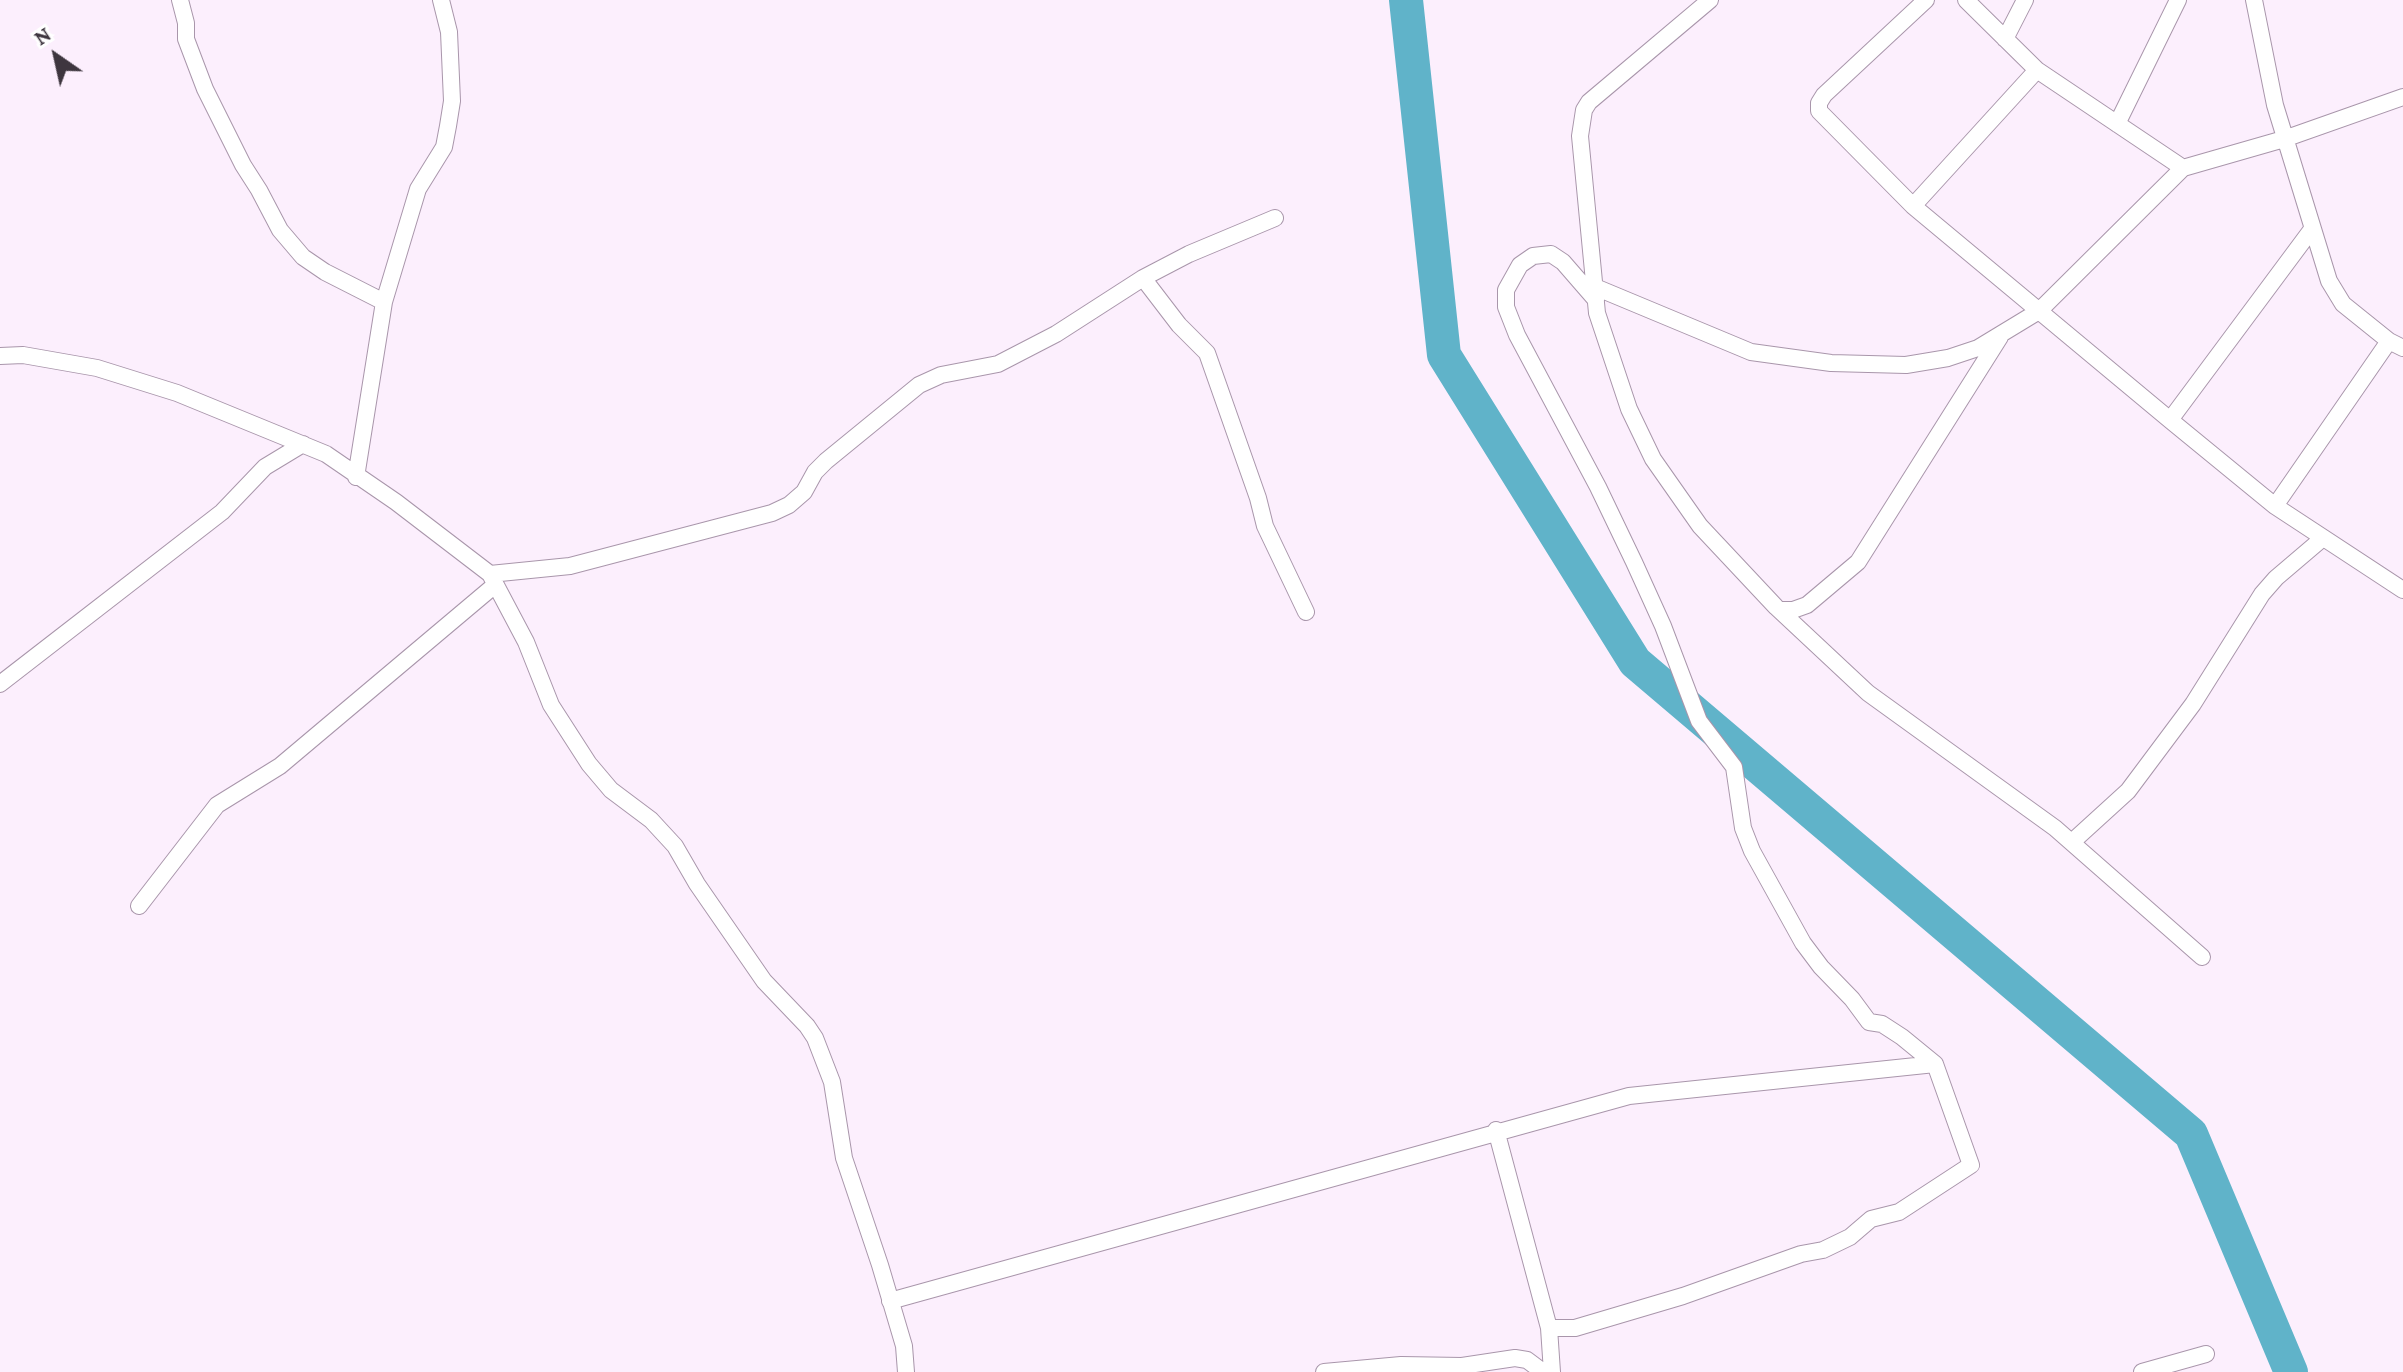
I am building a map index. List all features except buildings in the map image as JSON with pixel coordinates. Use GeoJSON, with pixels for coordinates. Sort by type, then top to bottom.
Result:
{"type":"FeatureCollection","features":[{"type":"Feature","properties":{"kind":"street"},"geometry":{"type":"LineString","coordinates":[[180,0],[186,23],[186,39],[205,89],[280,230],[303,257],[325,272],[384,302]]}},
{"type":"Feature","properties":{"kind":"street"},"geometry":{"type":"LineString","coordinates":[[356,477],[384,302],[418,189],[444,147],[452,101],[449,32],[441,0]]}},
{"type":"Feature","properties":{"kind":"street"},"geometry":{"type":"LineString","coordinates":[[1710,0],[1602,91],[1584,110],[1580,136],[1596,294],[1605,339],[1629,409],[1653,459],[1700,526],[1776,607],[1868,693],[2055,828],[2202,957]]}},
{"type":"Feature","properties":{"kind":"street"},"geometry":{"type":"LineString","coordinates":[[1926,0],[1824,95],[1819,111],[1913,206],[2170,420],[2275,506],[2403,590]]}},
{"type":"Feature","properties":{"kind":"street"},"geometry":{"type":"LineString","coordinates":[[1966,0],[2037,70],[2183,168]]}},
{"type":"Feature","properties":{"kind":"street"},"geometry":{"type":"LineString","coordinates":[[2005,39],[2025,0]]}},
{"type":"Feature","properties":{"kind":"street"},"geometry":{"type":"LineString","coordinates":[[2117,124],[2178,0]]}},
{"type":"Feature","properties":{"kind":"street"},"geometry":{"type":"LineString","coordinates":[[2254,0],[2284,139],[2335,293],[2343,304],[2396,345],[2275,506]]}},
{"type":"Feature","properties":{"kind":"street"},"geometry":{"type":"LineString","coordinates":[[1913,206],[2037,70]]}},
{"type":"Feature","properties":{"kind":"street"},"geometry":{"type":"LineString","coordinates":[[1549,1328],[1575,1328],[1683,1296],[1801,1254],[1823,1250],[1850,1237],[1871,1219],[1899,1212],[1971,1165],[1935,1064],[1882,1024],[1869,1022],[1803,943],[1752,851],[1743,828],[1734,767],[1699,721],[1663,626],[1616,524],[1517,335],[1506,307],[1506,290],[1520,265],[1533,256],[1551,254],[1596,294],[1751,352],[1831,363],[1906,365],[1948,358],[1978,348],[2039,311],[2183,168],[2284,139],[2403,97]]}},
{"type":"Feature","properties":{"kind":"street"},"geometry":{"type":"LineString","coordinates":[[139,906],[217,805],[280,766],[493,579],[570,566],[772,513],[789,505],[804,492],[815,472],[826,461],[919,385],[941,375],[998,364],[1056,334],[1143,278],[1189,254],[1275,218]]}},
{"type":"Feature","properties":{"kind":"street"},"geometry":{"type":"LineString","coordinates":[[2170,420],[2312,229]]}},
{"type":"Feature","properties":{"kind":"street"},"geometry":{"type":"LineString","coordinates":[[1143,278],[1179,325],[1207,353],[1265,526],[1306,612]]}},
{"type":"Feature","properties":{"kind":"street"},"geometry":{"type":"LineString","coordinates":[[1782,610],[1807,605],[1858,562],[2003,333]]}},
{"type":"Feature","properties":{"kind":"street"},"geometry":{"type":"LineString","coordinates":[[0,356],[23,355],[97,368],[177,393],[326,454],[396,502],[493,579],[526,642],[551,705],[589,764],[611,790],[651,820],[675,846],[755,970],[815,1038],[834,1091],[844,1158],[904,1346],[906,1372]]}},
{"type":"Feature","properties":{"kind":"street"},"geometry":{"type":"LineString","coordinates":[[0,684],[222,512],[265,467],[303,444]]}},
{"type":"Feature","properties":{"kind":"street"},"geometry":{"type":"LineString","coordinates":[[2072,842],[2128,791],[2193,704],[2262,594],[2323,538]]}},
{"type":"Feature","properties":{"kind":"street"},"geometry":{"type":"LineString","coordinates":[[890,1301],[1496,1130],[1629,1096],[1935,1064]]}},
{"type":"Feature","properties":{"kind":"street"},"geometry":{"type":"LineString","coordinates":[[1496,1130],[1549,1328],[1552,1372]]}},
{"type":"Feature","properties":{"kind":"street"},"geometry":{"type":"LineString","coordinates":[[2142,1372],[2206,1354]]}},
{"type":"Feature","properties":{"kind":"street"},"geometry":{"type":"LineString","coordinates":[[1324,1372],[1401,1365],[1462,1366],[1515,1358],[1527,1360],[1543,1372]]}},
{"type":"Feature","properties":{"kind":"waterway"},"geometry":{"type":"LineString","coordinates":[[1406,0],[1444,355],[1635,662],[2191,1134],[2291,1372]]}}]}
